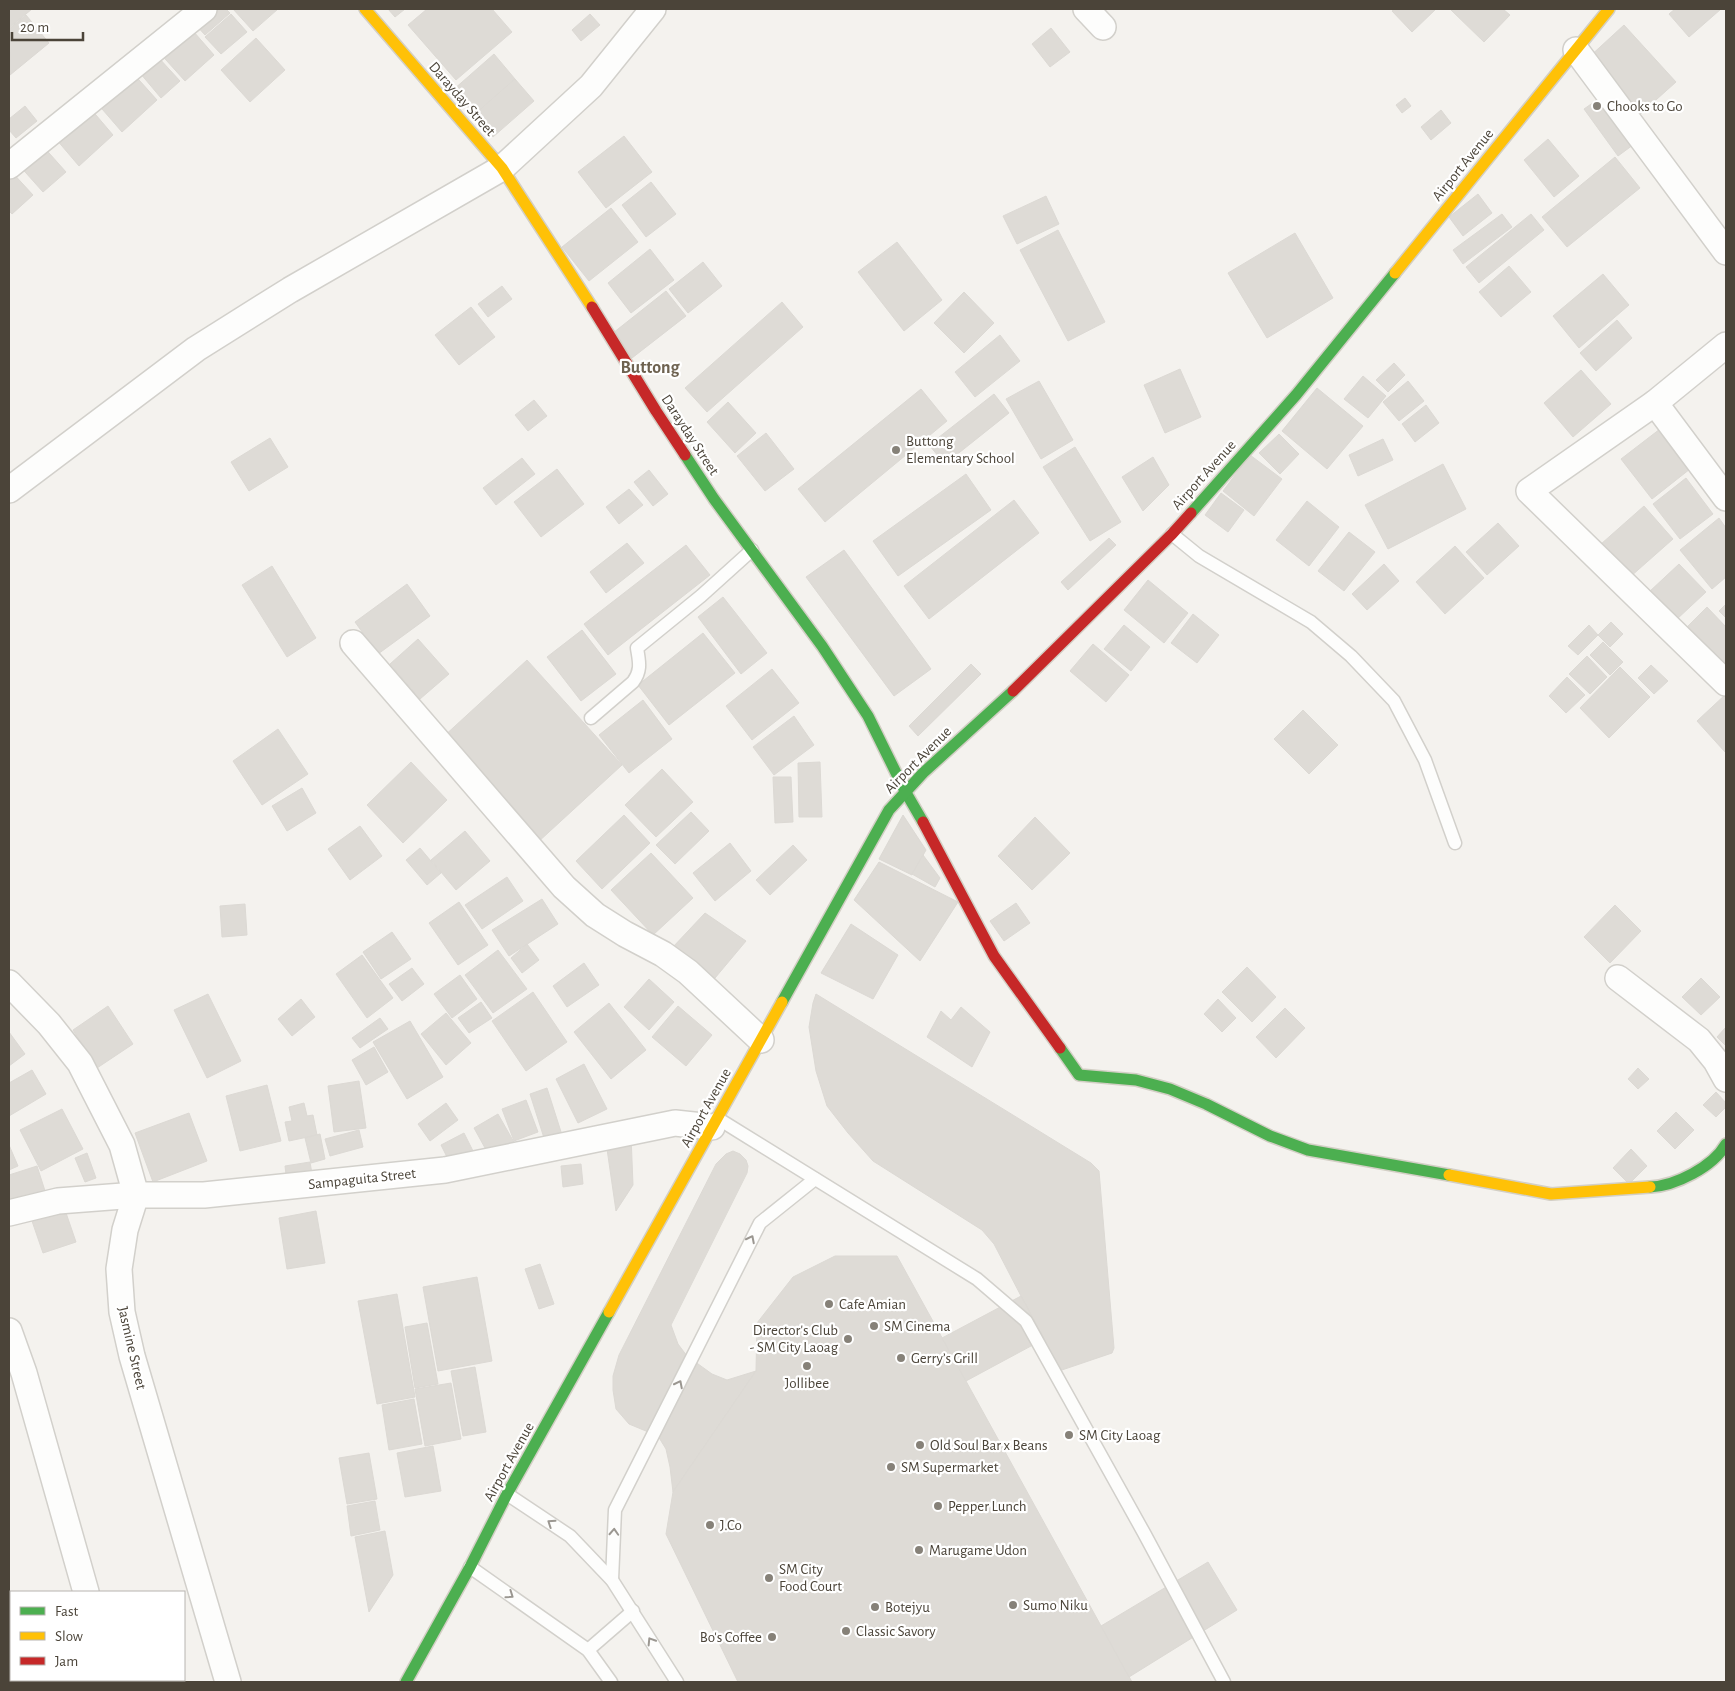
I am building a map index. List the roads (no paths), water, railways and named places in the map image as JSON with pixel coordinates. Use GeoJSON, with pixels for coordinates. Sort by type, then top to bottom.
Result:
{"type":"FeatureCollection","features":[{"type":"Feature","properties":{"kind":"main road","name":"Darayday Street"},"geometry":{"type":"LineString","coordinates":[[365,9],[502,168],[714,499],[822,646],[868,716],[905,791],[933,838],[994,956],[1079,1075],[1136,1080],[1170,1089],[1206,1104],[1270,1136],[1308,1150],[1551,1194],[1655,1187],[1690,1176],[1721,1153],[1726,1144]]}},
{"type":"Feature","properties":{"kind":"main road","name":"Airport Avenue"},"geometry":{"type":"LineString","coordinates":[[406,1682],[508,1494],[889,810],[923,773],[1026,678],[1172,534],[1296,395],[1608,9]]}},
{"type":"Feature","properties":{"kind":"street"},"geometry":{"type":"LineString","coordinates":[[9,166],[204,9]]}},
{"type":"Feature","properties":{"kind":"street"},"geometry":{"type":"LineString","coordinates":[[9,490],[196,349],[290,290],[502,168],[591,86],[653,9]]}},
{"type":"Feature","properties":{"kind":"street"},"geometry":{"type":"LineString","coordinates":[[1576,50],[1726,252]]}},
{"type":"Feature","properties":{"kind":"street"},"geometry":{"type":"LineString","coordinates":[[1726,345],[1655,403],[1528,491],[1726,683]]}},
{"type":"Feature","properties":{"kind":"street"},"geometry":{"type":"LineString","coordinates":[[1655,403],[1726,498]]}},
{"type":"Feature","properties":{"kind":"street"},"geometry":{"type":"LineString","coordinates":[[353,643],[564,887],[596,915],[625,934],[663,954],[688,972],[761,1040]]}},
{"type":"Feature","properties":{"kind":"street"},"geometry":{"type":"LineString","coordinates":[[1618,978],[1699,1040],[1716,1060],[1726,1079]]}},
{"type":"Feature","properties":{"kind":"street"},"geometry":{"type":"LineString","coordinates":[[9,983],[48,1024],[80,1063],[122,1144],[136,1196]]}},
{"type":"Feature","properties":{"kind":"street","name":"Sampaguita Street"},"geometry":{"type":"LineString","coordinates":[[9,1213],[58,1201],[136,1196],[204,1195],[445,1170],[675,1123],[714,1123]]}},
{"type":"Feature","properties":{"kind":"street","name":"Jasmine Street"},"geometry":{"type":"LineString","coordinates":[[136,1196],[125,1230],[119,1269],[122,1312],[132,1356],[228,1682]]}},
{"type":"Feature","properties":{"kind":"street"},"geometry":{"type":"LineString","coordinates":[[9,1331],[24,1373],[86,1591]]}},
{"type":"Feature","properties":{"kind":"lane"},"geometry":{"type":"LineString","coordinates":[[1172,534],[1199,556],[1311,622],[1351,656],[1394,701],[1425,760],[1454,843]]}},
{"type":"Feature","properties":{"kind":"lane"},"geometry":{"type":"LineString","coordinates":[[591,718],[633,682],[638,675],[640,664],[637,648],[701,596],[752,550]]}},
{"type":"Feature","properties":{"kind":"lane"},"geometry":{"type":"LineString","coordinates":[[714,1123],[815,1180],[977,1279],[1026,1321],[1144,1533],[1224,1682]]}},
{"type":"Feature","properties":{"kind":"lane"},"geometry":{"type":"LineString","coordinates":[[612,1580],[615,1510],[760,1223],[815,1180]]}},
{"type":"Feature","properties":{"kind":"lane"},"geometry":{"type":"LineString","coordinates":[[508,1494],[570,1536],[612,1580],[677,1682]]}},
{"type":"Feature","properties":{"kind":"lane"},"geometry":{"type":"LineString","coordinates":[[470,1567],[588,1650],[611,1682]]}},
{"type":"Feature","properties":{"kind":"lane"},"geometry":{"type":"LineString","coordinates":[[588,1650],[633,1611]]}},
{"type":"Feature","properties":{"kind":"place","name":"Chooks to Go"},"geometry":{"type":"Point","coordinates":[1597,106]}},
{"type":"Feature","properties":{"kind":"place","name":"Buttong Elementary School"},"geometry":{"type":"Point","coordinates":[896,450]}},
{"type":"Feature","properties":{"kind":"place","name":"Cafe Amian"},"geometry":{"type":"Point","coordinates":[829,1304]}},
{"type":"Feature","properties":{"kind":"place","name":"SM Cinema"},"geometry":{"type":"Point","coordinates":[874,1326]}},
{"type":"Feature","properties":{"kind":"place","name":"Director's Club - SM City Laoag"},"geometry":{"type":"Point","coordinates":[848,1339]}},
{"type":"Feature","properties":{"kind":"place","name":"Gerry’s Grill"},"geometry":{"type":"Point","coordinates":[901,1358]}},
{"type":"Feature","properties":{"kind":"place","name":"Jollibee"},"geometry":{"type":"Point","coordinates":[807,1366]}},
{"type":"Feature","properties":{"kind":"place","name":"SM City Laoag"},"geometry":{"type":"Point","coordinates":[1069,1435]}},
{"type":"Feature","properties":{"kind":"place","name":"Old Soul Bar x Beans"},"geometry":{"type":"Point","coordinates":[920,1445]}},
{"type":"Feature","properties":{"kind":"place","name":"SM Supermarket"},"geometry":{"type":"Point","coordinates":[891,1467]}},
{"type":"Feature","properties":{"kind":"place","name":"Pepper Lunch"},"geometry":{"type":"Point","coordinates":[938,1506]}},
{"type":"Feature","properties":{"kind":"place","name":"J.Co"},"geometry":{"type":"Point","coordinates":[710,1525]}},
{"type":"Feature","properties":{"kind":"place","name":"Marugame Udon"},"geometry":{"type":"Point","coordinates":[919,1550]}},
{"type":"Feature","properties":{"kind":"place","name":"SM City Food Court"},"geometry":{"type":"Point","coordinates":[769,1578]}},
{"type":"Feature","properties":{"kind":"place","name":"Sumo Niku"},"geometry":{"type":"Point","coordinates":[1013,1605]}},
{"type":"Feature","properties":{"kind":"place","name":"Botejyu"},"geometry":{"type":"Point","coordinates":[875,1607]}},
{"type":"Feature","properties":{"kind":"place","name":"Classic Savory"},"geometry":{"type":"Point","coordinates":[846,1631]}},
{"type":"Feature","properties":{"kind":"place","name":"Bo's Coffee"},"geometry":{"type":"Point","coordinates":[772,1637]}},
{"type":"Feature","properties":{"kind":"district","name":"Buttong"},"geometry":{"type":"Point","coordinates":[650,368]}}]}
